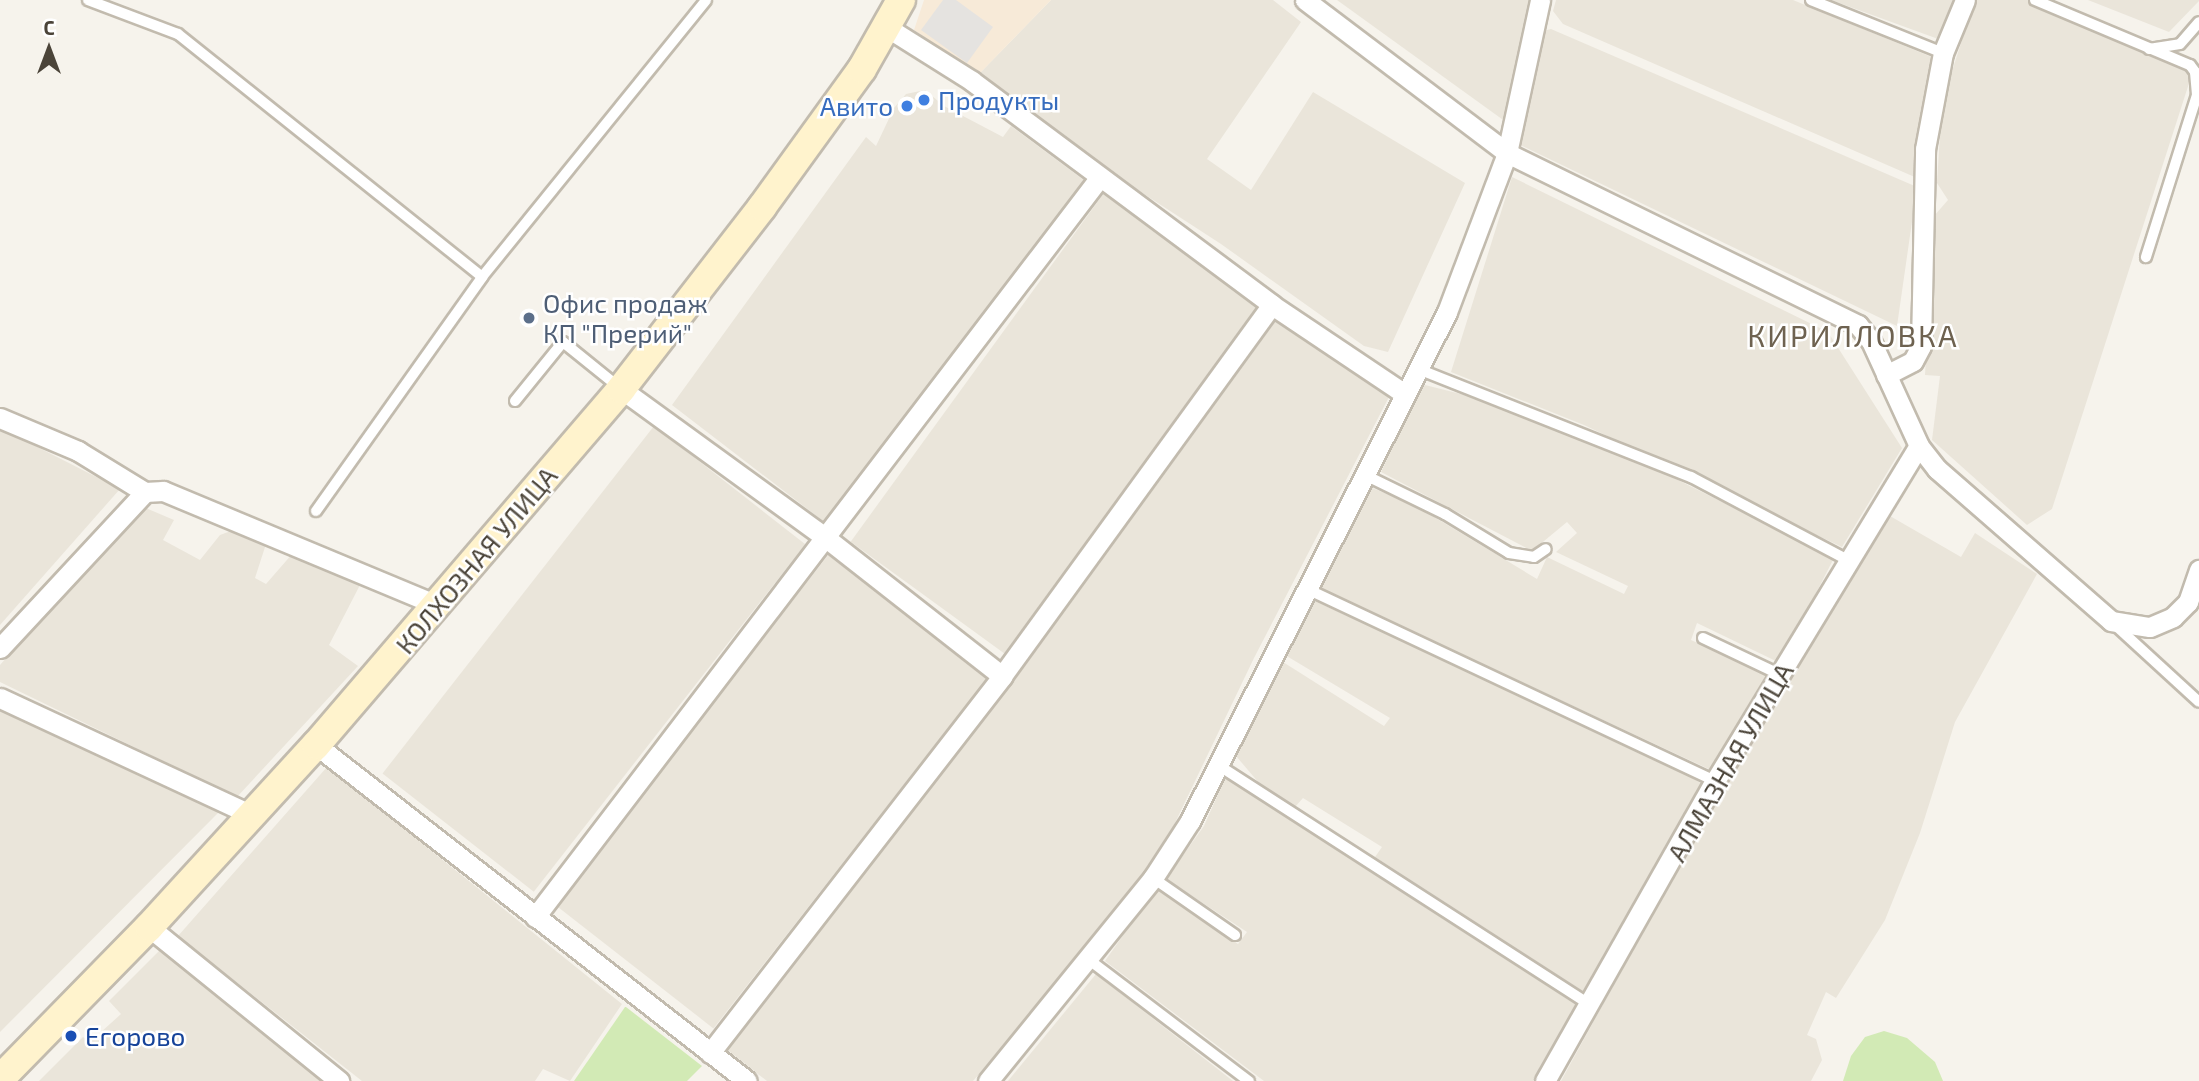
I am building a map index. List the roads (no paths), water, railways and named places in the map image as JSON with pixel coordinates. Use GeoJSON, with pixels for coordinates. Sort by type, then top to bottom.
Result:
{"type":"FeatureCollection","features":[{"type":"Feature","properties":{"kind":"main road","name":"КОЛХОЗНАЯ УЛИЦА"},"geometry":{"type":"LineString","coordinates":[[5,1068],[149,927],[439,606],[621,389],[762,207],[888,28],[901,0]]}},
{"type":"Feature","properties":{"kind":"street"},"geometry":{"type":"LineString","coordinates":[[1305,0],[1507,153],[1858,325],[1871,341],[1919,446],[1964,496],[2111,621],[2150,627],[2173,617],[2188,602],[2199,570]]}},
{"type":"Feature","properties":{"kind":"street"},"geometry":{"type":"LineString","coordinates":[[988,1081],[1153,878],[1190,821],[1447,312],[1507,153],[1540,0]]}},
{"type":"Feature","properties":{"kind":"street"},"geometry":{"type":"LineString","coordinates":[[1886,375],[1913,361],[1922,346],[1925,149],[1944,53],[1965,0]]}},
{"type":"Feature","properties":{"kind":"street"},"geometry":{"type":"LineString","coordinates":[[888,28],[947,57],[1100,177],[1272,305],[1405,394]]}},
{"type":"Feature","properties":{"kind":"street"},"geometry":{"type":"LineString","coordinates":[[535,917],[1100,177]]}},
{"type":"Feature","properties":{"kind":"street"},"geometry":{"type":"LineString","coordinates":[[710,1053],[1002,676],[1272,305]]}},
{"type":"Feature","properties":{"kind":"street"},"geometry":{"type":"LineString","coordinates":[[621,389],[826,538],[1002,676]]}},
{"type":"Feature","properties":{"kind":"street"},"geometry":{"type":"LineString","coordinates":[[0,418],[78,450],[145,492],[163,491],[439,606]]}},
{"type":"Feature","properties":{"kind":"street","name":"АЛМАЗНАЯ УЛИЦА"},"geometry":{"type":"LineString","coordinates":[[1545,1081],[1591,1005],[1714,781],[1782,675],[1846,559],[1919,446]]}},
{"type":"Feature","properties":{"kind":"street"},"geometry":{"type":"LineString","coordinates":[[0,648],[145,492]]}},
{"type":"Feature","properties":{"kind":"street"},"geometry":{"type":"LineString","coordinates":[[0,698],[252,815]]}},
{"type":"Feature","properties":{"kind":"street"},"geometry":{"type":"LineString","coordinates":[[316,745],[747,1081]]}},
{"type":"Feature","properties":{"kind":"street"},"geometry":{"type":"LineString","coordinates":[[149,927],[339,1081]]}},
{"type":"Feature","properties":{"kind":"lane"},"geometry":{"type":"LineString","coordinates":[[88,0],[178,34],[482,277]]}},
{"type":"Feature","properties":{"kind":"lane"},"geometry":{"type":"LineString","coordinates":[[316,511],[482,277],[706,0]]}},
{"type":"Feature","properties":{"kind":"lane"},"geometry":{"type":"LineString","coordinates":[[1811,0],[1944,53]]}},
{"type":"Feature","properties":{"kind":"lane"},"geometry":{"type":"LineString","coordinates":[[2035,0],[2190,65],[2198,83],[2146,257]]}},
{"type":"Feature","properties":{"kind":"lane"},"geometry":{"type":"LineString","coordinates":[[2149,50],[2180,44],[2199,22]]}},
{"type":"Feature","properties":{"kind":"lane"},"geometry":{"type":"LineString","coordinates":[[515,401],[563,342],[621,389]]}},
{"type":"Feature","properties":{"kind":"lane"},"geometry":{"type":"LineString","coordinates":[[1418,369],[1691,477],[1846,559]]}},
{"type":"Feature","properties":{"kind":"lane"},"geometry":{"type":"LineString","coordinates":[[1364,475],[1445,514],[1509,554],[1534,557],[1546,549]]}},
{"type":"Feature","properties":{"kind":"lane"},"geometry":{"type":"LineString","coordinates":[[1307,590],[1714,781]]}},
{"type":"Feature","properties":{"kind":"lane"},"geometry":{"type":"LineString","coordinates":[[2111,621],[2199,702]]}},
{"type":"Feature","properties":{"kind":"lane"},"geometry":{"type":"LineString","coordinates":[[1703,638],[1782,675]]}},
{"type":"Feature","properties":{"kind":"lane"},"geometry":{"type":"LineString","coordinates":[[1218,765],[1591,1005]]}},
{"type":"Feature","properties":{"kind":"lane"},"geometry":{"type":"LineString","coordinates":[[1153,878],[1235,935]]}},
{"type":"Feature","properties":{"kind":"lane"},"geometry":{"type":"LineString","coordinates":[[1088,959],[1250,1081]]}},
{"type":"Feature","properties":{"kind":"place","name":"Продукты"},"geometry":{"type":"Point","coordinates":[924,100]}},
{"type":"Feature","properties":{"kind":"place","name":"Авито"},"geometry":{"type":"Point","coordinates":[907,106]}},
{"type":"Feature","properties":{"kind":"place","name":"Офис продаж КП \"Прерий\""},"geometry":{"type":"Point","coordinates":[529,318]}},
{"type":"Feature","properties":{"kind":"place","name":"Егорово"},"geometry":{"type":"Point","coordinates":[71,1036]}},
{"type":"Feature","properties":{"kind":"district","name":"КИРИЛЛОВКА"},"geometry":{"type":"Point","coordinates":[1853,335]}}]}
